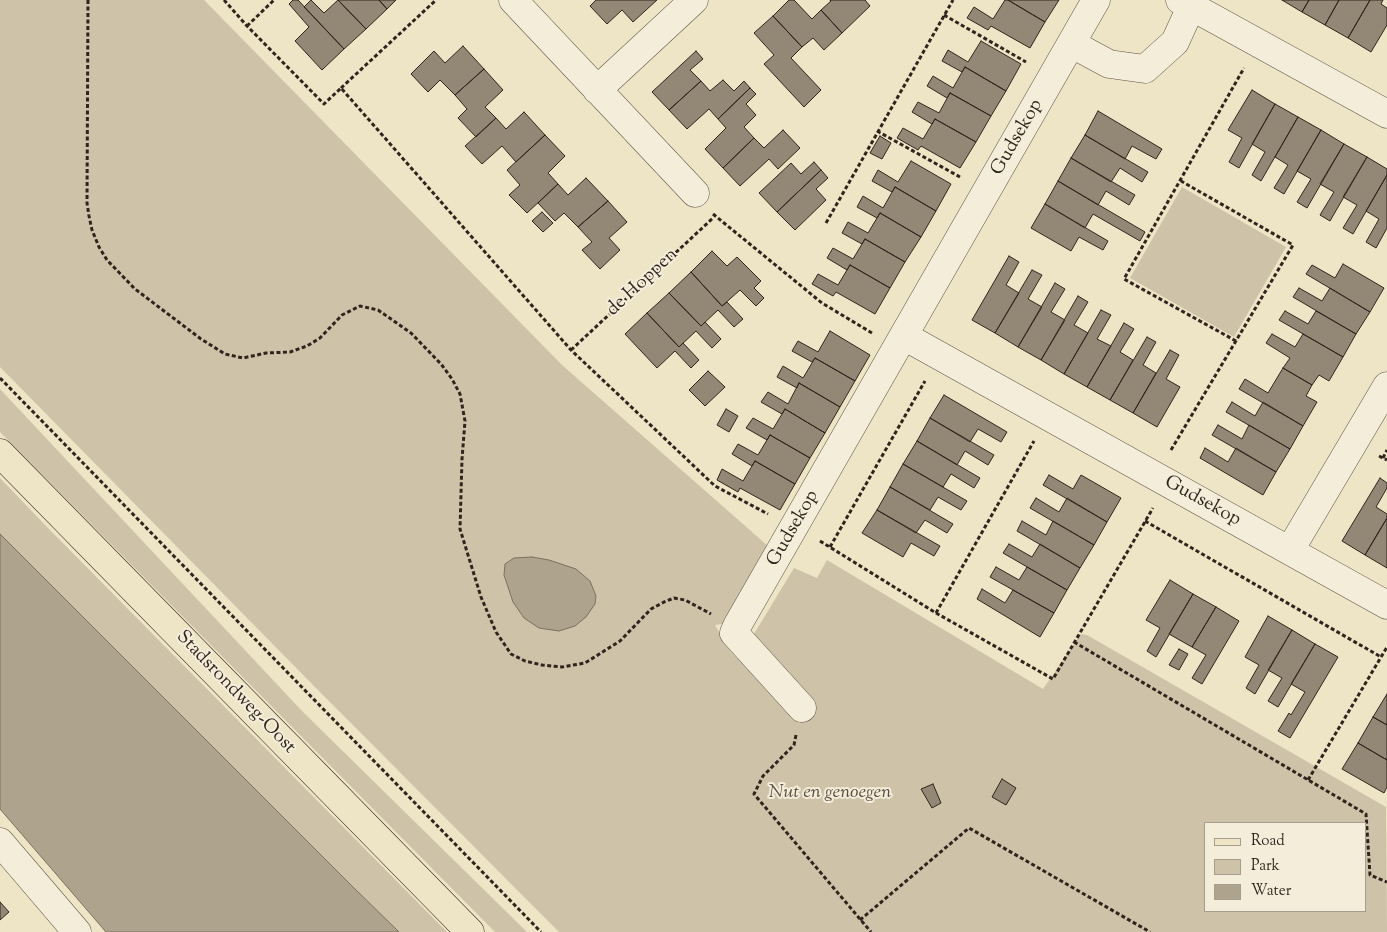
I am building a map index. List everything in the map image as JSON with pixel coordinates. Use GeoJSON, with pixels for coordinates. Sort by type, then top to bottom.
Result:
{"type":"FeatureCollection","features":[{"type":"Feature","properties":{"kind":"main road","name":"Stadsrondweg-Oost"},"geometry":{"type":"LineString","coordinates":[[0,453],[470,932]]}},
{"type":"Feature","properties":{"kind":"street"},"geometry":{"type":"LineString","coordinates":[[513,0],[695,193]]}},
{"type":"Feature","properties":{"kind":"street"},"geometry":{"type":"LineString","coordinates":[[597,90],[694,0]]}},
{"type":"Feature","properties":{"kind":"street","name":"Gudsekop"},"geometry":{"type":"LineString","coordinates":[[737,626],[795,528],[1096,0]]}},
{"type":"Feature","properties":{"kind":"street"},"geometry":{"type":"LineString","coordinates":[[1072,44],[1109,64],[1145,69],[1175,42],[1186,4],[1387,114]]}},
{"type":"Feature","properties":{"kind":"street","name":"Gudsekop"},"geometry":{"type":"LineString","coordinates":[[900,342],[939,356],[1387,605]]}},
{"type":"Feature","properties":{"kind":"street"},"geometry":{"type":"LineString","coordinates":[[1290,550],[1387,386]]}},
{"type":"Feature","properties":{"kind":"street"},"geometry":{"type":"LineString","coordinates":[[737,626],[734,633],[802,708]]}},
{"type":"Feature","properties":{"kind":"street"},"geometry":{"type":"LineString","coordinates":[[0,842],[77,932]]}},
{"type":"Feature","properties":{"kind":"path"},"geometry":{"type":"LineString","coordinates":[[88,0],[87,203],[92,230],[107,260],[135,289],[201,339],[225,354],[243,358],[266,353],[290,352],[307,346],[320,338],[342,315],[360,306],[378,310],[411,333],[441,364],[460,394],[465,421],[460,528],[481,597],[496,632],[511,654],[525,661],[542,665],[562,667],[586,663],[620,641],[652,609],[674,598],[696,605],[737,626]]}},
{"type":"Feature","properties":{"kind":"path"},"geometry":{"type":"LineString","coordinates":[[224,0],[324,104],[436,0]]}},
{"type":"Feature","properties":{"kind":"path"},"geometry":{"type":"LineString","coordinates":[[247,26],[274,0]]}},
{"type":"Feature","properties":{"kind":"path"},"geometry":{"type":"LineString","coordinates":[[826,222],[953,0]]}},
{"type":"Feature","properties":{"kind":"path"},"geometry":{"type":"LineString","coordinates":[[944,15],[1053,77]]}},
{"type":"Feature","properties":{"kind":"path"},"geometry":{"type":"LineString","coordinates":[[1236,341],[1124,278],[1258,44]]}},
{"type":"Feature","properties":{"kind":"path"},"geometry":{"type":"LineString","coordinates":[[341,88],[571,350],[715,486],[830,547],[936,613],[1053,679],[1145,521],[1162,480],[1236,341],[1294,245],[1181,181]]}},
{"type":"Feature","properties":{"kind":"path"},"geometry":{"type":"LineString","coordinates":[[878,131],[987,192]]}},
{"type":"Feature","properties":{"kind":"path"},"geometry":{"type":"LineString","coordinates":[[695,193],[715,216],[762,252],[822,303],[900,342]]}},
{"type":"Feature","properties":{"kind":"path","name":"de Hoppen"},"geometry":{"type":"LineString","coordinates":[[571,350],[715,216]]}},
{"type":"Feature","properties":{"kind":"path"},"geometry":{"type":"LineString","coordinates":[[830,547],[939,356]]}},
{"type":"Feature","properties":{"kind":"path"},"geometry":{"type":"LineString","coordinates":[[0,378],[541,932]]}},
{"type":"Feature","properties":{"kind":"path"},"geometry":{"type":"LineString","coordinates":[[936,613],[1048,416]]}},
{"type":"Feature","properties":{"kind":"path"},"geometry":{"type":"LineString","coordinates":[[1382,458],[1387,450]]}},
{"type":"Feature","properties":{"kind":"path"},"geometry":{"type":"LineString","coordinates":[[1145,521],[1381,658]]}},
{"type":"Feature","properties":{"kind":"path"},"geometry":{"type":"LineString","coordinates":[[1074,642],[1366,814],[1367,822]]}},
{"type":"Feature","properties":{"kind":"path"},"geometry":{"type":"LineString","coordinates":[[1308,780],[1387,647]]}},
{"type":"Feature","properties":{"kind":"path"},"geometry":{"type":"LineString","coordinates":[[802,708],[794,745],[763,776],[754,794],[871,932]]}},
{"type":"Feature","properties":{"kind":"path"},"geometry":{"type":"LineString","coordinates":[[860,920],[969,828],[1150,932]]}},
{"type":"Feature","properties":{"kind":"path"},"geometry":{"type":"LineString","coordinates":[[1367,829],[1370,875],[1387,882]]}},
{"type":"Feature","properties":{"kind":"green space","name":"Nut en genoegen"},"geometry":{"type":"Polygon","coordinates":[[[0,0],[204,0],[562,365],[768,546],[729,623],[715,625],[730,651],[746,666],[755,641],[754,634],[794,568],[817,578],[827,560],[1043,689],[1081,634],[1087,635],[1386,807],[1387,932],[559,932],[0,367],[0,0]]]}},
{"type":"Feature","properties":{"kind":"green space"},"geometry":{"type":"Polygon","coordinates":[[[1182,187],[1286,247],[1234,337],[1130,278],[1182,187]]]}},
{"type":"Feature","properties":{"kind":"green space"},"geometry":{"type":"Polygon","coordinates":[[[0,389],[303,712],[527,932],[495,932],[0,432],[0,389]]]}},
{"type":"Feature","properties":{"kind":"green space"},"geometry":{"type":"Polygon","coordinates":[[[0,478],[447,932],[288,932],[0,577],[0,478]]]}},
{"type":"Feature","properties":{"kind":"water"},"geometry":{"type":"Polygon","coordinates":[[[0,534],[399,932],[106,932],[0,809],[0,534]]]}},
{"type":"Feature","properties":{"kind":"water"},"geometry":{"type":"Polygon","coordinates":[[[532,557],[549,560],[576,569],[590,581],[596,596],[595,604],[586,617],[575,626],[559,631],[539,628],[524,618],[513,602],[504,575],[505,564],[514,558],[532,557]]]}},
{"type":"Feature","properties":{"kind":"building"},"geometry":{"type":"Polygon","coordinates":[[[293,0],[298,0],[344,49],[322,70],[295,41],[309,27],[289,4],[293,0]]]}},
{"type":"Feature","properties":{"kind":"building"},"geometry":{"type":"Polygon","coordinates":[[[311,0],[324,13],[338,0],[366,29],[344,49],[304,7],[311,0]]]}},
{"type":"Feature","properties":{"kind":"building"},"geometry":{"type":"Polygon","coordinates":[[[338,0],[379,0],[387,9],[366,29],[338,0]]]}},
{"type":"Feature","properties":{"kind":"building"},"geometry":{"type":"Polygon","coordinates":[[[379,0],[396,0],[387,9],[379,0]]]}},
{"type":"Feature","properties":{"kind":"building"},"geometry":{"type":"Polygon","coordinates":[[[596,0],[657,0],[633,22],[622,10],[607,24],[590,6],[596,0]]]}},
{"type":"Feature","properties":{"kind":"building"},"geometry":{"type":"Polygon","coordinates":[[[789,0],[794,0],[812,19],[821,10],[842,33],[824,50],[813,38],[802,47],[773,16],[789,0]]]}},
{"type":"Feature","properties":{"kind":"building"},"geometry":{"type":"Polygon","coordinates":[[[830,0],[865,0],[870,6],[842,33],[821,10],[830,0]]]}},
{"type":"Feature","properties":{"kind":"building"},"geometry":{"type":"Polygon","coordinates":[[[1005,0],[1045,22],[1030,48],[991,26],[988,30],[967,18],[974,7],[993,19],[1005,0]]]}},
{"type":"Feature","properties":{"kind":"building"},"geometry":{"type":"Polygon","coordinates":[[[1008,0],[1059,0],[1045,22],[1008,0]]]}},
{"type":"Feature","properties":{"kind":"building"},"geometry":{"type":"Polygon","coordinates":[[[1282,0],[1309,0],[1302,12],[1282,0]]]}},
{"type":"Feature","properties":{"kind":"building"},"geometry":{"type":"Polygon","coordinates":[[[1309,0],[1339,0],[1325,25],[1302,12],[1309,0]]]}},
{"type":"Feature","properties":{"kind":"building"},"geometry":{"type":"Polygon","coordinates":[[[1339,0],[1370,0],[1348,38],[1325,25],[1339,0]]]}},
{"type":"Feature","properties":{"kind":"building"},"geometry":{"type":"Polygon","coordinates":[[[1370,0],[1383,0],[1381,4],[1387,8],[1387,25],[1371,52],[1348,38],[1370,0]]]}},
{"type":"Feature","properties":{"kind":"building"},"geometry":{"type":"Polygon","coordinates":[[[773,16],[802,47],[791,58],[821,90],[804,107],[764,64],[774,55],[754,33],[773,16]]]}},
{"type":"Feature","properties":{"kind":"building"},"geometry":{"type":"Polygon","coordinates":[[[981,41],[1021,64],[1006,91],[965,67],[962,72],[942,61],[948,50],[968,62],[981,41]]]}},
{"type":"Feature","properties":{"kind":"building"},"geometry":{"type":"Polygon","coordinates":[[[463,46],[484,69],[455,95],[440,80],[428,92],[411,74],[434,51],[445,63],[463,46]]]}},
{"type":"Feature","properties":{"kind":"building"},"geometry":{"type":"Polygon","coordinates":[[[696,51],[703,59],[690,70],[701,81],[669,110],[652,92],[696,51]]]}},
{"type":"Feature","properties":{"kind":"building"},"geometry":{"type":"Polygon","coordinates":[[[965,67],[1006,91],[991,116],[950,93],[947,98],[927,86],[933,76],[953,88],[965,67]]]}},
{"type":"Feature","properties":{"kind":"building"},"geometry":{"type":"Polygon","coordinates":[[[484,69],[503,90],[485,107],[496,118],[476,137],[458,118],[467,109],[455,95],[484,69]]]}},
{"type":"Feature","properties":{"kind":"building"},"geometry":{"type":"Polygon","coordinates":[[[723,80],[734,91],[744,81],[750,88],[718,119],[709,109],[687,129],[669,110],[701,81],[710,91],[723,80]]]}},
{"type":"Feature","properties":{"kind":"building"},"geometry":{"type":"Polygon","coordinates":[[[750,88],[756,94],[746,104],[756,115],[744,127],[754,138],[723,168],[705,149],[726,128],[718,119],[750,88]]]}},
{"type":"Feature","properties":{"kind":"building"},"geometry":{"type":"Polygon","coordinates":[[[1252,90],[1275,104],[1239,168],[1229,162],[1242,138],[1228,130],[1252,90]]]}},
{"type":"Feature","properties":{"kind":"building"},"geometry":{"type":"Polygon","coordinates":[[[950,93],[991,116],[976,142],[935,119],[932,124],[912,112],[918,102],[939,113],[950,93]]]}},
{"type":"Feature","properties":{"kind":"building"},"geometry":{"type":"Polygon","coordinates":[[[1275,104],[1298,117],[1261,181],[1252,175],[1265,152],[1252,144],[1275,104]]]}},
{"type":"Feature","properties":{"kind":"building"},"geometry":{"type":"Polygon","coordinates":[[[1098,111],[1162,149],[1156,159],[1132,146],[1125,159],[1085,135],[1098,111]]]}},
{"type":"Feature","properties":{"kind":"building"},"geometry":{"type":"Polygon","coordinates":[[[524,112],[545,135],[516,162],[502,146],[482,164],[465,146],[496,118],[506,129],[524,112]]]}},
{"type":"Feature","properties":{"kind":"building"},"geometry":{"type":"Polygon","coordinates":[[[1298,117],[1321,130],[1284,194],[1274,188],[1288,165],[1275,157],[1298,117]]]}},
{"type":"Feature","properties":{"kind":"building"},"geometry":{"type":"Polygon","coordinates":[[[935,119],[976,142],[960,168],[921,146],[918,150],[897,138],[903,128],[923,139],[935,119]]]}},
{"type":"Feature","properties":{"kind":"building"},"geometry":{"type":"Polygon","coordinates":[[[783,130],[800,148],[778,169],[769,159],[740,186],[723,168],[754,138],[764,148],[783,130]]]}},
{"type":"Feature","properties":{"kind":"building"},"geometry":{"type":"Polygon","coordinates":[[[1321,130],[1344,144],[1307,208],[1297,202],[1311,179],[1297,171],[1321,130]]]}},
{"type":"Feature","properties":{"kind":"building"},"geometry":{"type":"Polygon","coordinates":[[[545,135],[565,156],[548,173],[558,184],[527,213],[509,195],[520,185],[507,170],[545,135]]]}},
{"type":"Feature","properties":{"kind":"building"},"geometry":{"type":"Polygon","coordinates":[[[1085,135],[1148,172],[1142,182],[1120,168],[1111,182],[1071,158],[1085,135]]]}},
{"type":"Feature","properties":{"kind":"building"},"geometry":{"type":"Polygon","coordinates":[[[880,136],[891,143],[882,159],[870,153],[880,136]]]}},
{"type":"Feature","properties":{"kind":"building"},"geometry":{"type":"Polygon","coordinates":[[[1344,144],[1367,157],[1330,221],[1320,215],[1334,192],[1320,184],[1344,144]]]}},
{"type":"Feature","properties":{"kind":"building"},"geometry":{"type":"Polygon","coordinates":[[[1367,157],[1387,169],[1387,175],[1353,234],[1343,228],[1357,205],[1343,197],[1367,157]]]}},
{"type":"Feature","properties":{"kind":"building"},"geometry":{"type":"Polygon","coordinates":[[[1071,158],[1135,195],[1129,205],[1106,191],[1098,205],[1058,181],[1071,158]]]}},
{"type":"Feature","properties":{"kind":"building"},"geometry":{"type":"Polygon","coordinates":[[[911,161],[951,184],[936,211],[895,187],[892,192],[872,181],[878,170],[898,182],[911,161]]]}},
{"type":"Feature","properties":{"kind":"building"},"geometry":{"type":"Polygon","coordinates":[[[814,162],[821,170],[777,212],[759,193],[791,163],[801,174],[814,162]]]}},
{"type":"Feature","properties":{"kind":"building"},"geometry":{"type":"Polygon","coordinates":[[[821,170],[828,178],[816,189],[826,200],[795,230],[777,212],[821,170]]]}},
{"type":"Feature","properties":{"kind":"building"},"geometry":{"type":"Polygon","coordinates":[[[1387,175],[1387,228],[1376,248],[1366,242],[1379,219],[1366,211],[1387,175]]]}},
{"type":"Feature","properties":{"kind":"building"},"geometry":{"type":"Polygon","coordinates":[[[586,178],[608,201],[578,227],[564,213],[555,221],[538,203],[558,184],[568,195],[586,178]]]}},
{"type":"Feature","properties":{"kind":"building"},"geometry":{"type":"Polygon","coordinates":[[[1058,181],[1145,232],[1140,241],[1093,214],[1085,228],[1045,204],[1058,181]]]}},
{"type":"Feature","properties":{"kind":"building"},"geometry":{"type":"Polygon","coordinates":[[[895,187],[936,211],[921,237],[880,213],[877,218],[857,207],[863,196],[883,208],[895,187]]]}},
{"type":"Feature","properties":{"kind":"building"},"geometry":{"type":"Polygon","coordinates":[[[608,201],[627,222],[609,238],[620,250],[600,269],[582,250],[592,242],[578,227],[608,201]]]}},
{"type":"Feature","properties":{"kind":"building"},"geometry":{"type":"Polygon","coordinates":[[[1045,204],[1108,241],[1103,250],[1079,237],[1071,251],[1031,228],[1045,204]]]}},
{"type":"Feature","properties":{"kind":"building"},"geometry":{"type":"Polygon","coordinates":[[[542,212],[553,223],[543,232],[532,221],[542,212]]]}},
{"type":"Feature","properties":{"kind":"building"},"geometry":{"type":"Polygon","coordinates":[[[880,213],[921,237],[905,262],[865,239],[862,244],[842,233],[848,222],[868,233],[880,213]]]}},
{"type":"Feature","properties":{"kind":"building"},"geometry":{"type":"Polygon","coordinates":[[[865,239],[905,262],[890,288],[850,265],[847,270],[827,258],[833,248],[853,259],[865,239]]]}},
{"type":"Feature","properties":{"kind":"building"},"geometry":{"type":"Polygon","coordinates":[[[712,251],[727,266],[737,257],[761,281],[754,288],[764,298],[756,306],[740,290],[722,306],[691,272],[712,251]]]}},
{"type":"Feature","properties":{"kind":"building"},"geometry":{"type":"Polygon","coordinates":[[[1009,256],[1019,262],[1006,285],[1019,293],[995,333],[972,320],[1009,256]]]}},
{"type":"Feature","properties":{"kind":"building"},"geometry":{"type":"Polygon","coordinates":[[[1343,264],[1384,288],[1370,312],[1306,274],[1312,265],[1335,278],[1343,264]]]}},
{"type":"Feature","properties":{"kind":"building"},"geometry":{"type":"Polygon","coordinates":[[[850,265],[890,288],[875,314],[836,292],[833,296],[812,284],[818,274],[838,285],[850,265]]]}},
{"type":"Feature","properties":{"kind":"building"},"geometry":{"type":"Polygon","coordinates":[[[1032,270],[1042,275],[1028,299],[1042,307],[1018,347],[995,333],[1032,270]]]}},
{"type":"Feature","properties":{"kind":"building"},"geometry":{"type":"Polygon","coordinates":[[[691,272],[722,306],[727,302],[743,319],[734,327],[718,310],[701,326],[669,293],[691,272]]]}},
{"type":"Feature","properties":{"kind":"building"},"geometry":{"type":"Polygon","coordinates":[[[1055,283],[1065,289],[1051,312],[1065,320],[1041,360],[1018,347],[1055,283]]]}},
{"type":"Feature","properties":{"kind":"building"},"geometry":{"type":"Polygon","coordinates":[[[1299,288],[1322,301],[1330,288],[1370,312],[1356,334],[1293,297],[1299,288]]]}},
{"type":"Feature","properties":{"kind":"building"},"geometry":{"type":"Polygon","coordinates":[[[669,293],[701,326],[705,322],[721,339],[712,348],[696,331],[679,347],[647,313],[669,293]]]}},
{"type":"Feature","properties":{"kind":"building"},"geometry":{"type":"Polygon","coordinates":[[[1078,296],[1088,302],[1074,325],[1088,333],[1064,374],[1041,360],[1078,296]]]}},
{"type":"Feature","properties":{"kind":"building"},"geometry":{"type":"Polygon","coordinates":[[[1101,310],[1111,315],[1097,339],[1111,346],[1087,387],[1064,374],[1101,310]]]}},
{"type":"Feature","properties":{"kind":"building"},"geometry":{"type":"Polygon","coordinates":[[[1285,311],[1308,324],[1316,311],[1356,334],[1343,357],[1279,320],[1285,311]]]}},
{"type":"Feature","properties":{"kind":"building"},"geometry":{"type":"Polygon","coordinates":[[[647,313],[679,347],[683,343],[699,360],[691,368],[675,351],[657,368],[625,334],[647,313]]]}},
{"type":"Feature","properties":{"kind":"building"},"geometry":{"type":"Polygon","coordinates":[[[1124,323],[1134,329],[1120,352],[1133,360],[1110,400],[1087,387],[1124,323]]]}},
{"type":"Feature","properties":{"kind":"building"},"geometry":{"type":"Polygon","coordinates":[[[830,331],[870,355],[855,381],[815,358],[812,362],[792,351],[798,341],[818,352],[830,331]]]}},
{"type":"Feature","properties":{"kind":"building"},"geometry":{"type":"Polygon","coordinates":[[[1272,334],[1295,347],[1303,334],[1343,357],[1329,381],[1319,375],[1312,385],[1283,368],[1290,358],[1266,343],[1272,334]]]}},
{"type":"Feature","properties":{"kind":"building"},"geometry":{"type":"Polygon","coordinates":[[[1147,337],[1156,342],[1143,365],[1156,373],[1133,413],[1110,400],[1147,337]]]}},
{"type":"Feature","properties":{"kind":"building"},"geometry":{"type":"Polygon","coordinates":[[[1170,350],[1179,355],[1166,379],[1180,387],[1157,427],[1133,413],[1170,350]]]}},
{"type":"Feature","properties":{"kind":"building"},"geometry":{"type":"Polygon","coordinates":[[[815,358],[855,381],[840,407],[799,383],[797,388],[777,377],[783,366],[803,378],[815,358]]]}},
{"type":"Feature","properties":{"kind":"building"},"geometry":{"type":"Polygon","coordinates":[[[1283,368],[1312,385],[1306,396],[1317,402],[1303,426],[1239,389],[1245,379],[1268,393],[1283,368]]]}},
{"type":"Feature","properties":{"kind":"building"},"geometry":{"type":"Polygon","coordinates":[[[708,371],[725,387],[705,406],[689,390],[708,371]]]}},
{"type":"Feature","properties":{"kind":"building"},"geometry":{"type":"Polygon","coordinates":[[[799,383],[840,407],[825,433],[785,409],[782,414],[761,402],[768,392],[788,404],[799,383]]]}},
{"type":"Feature","properties":{"kind":"building"},"geometry":{"type":"Polygon","coordinates":[[[944,395],[1007,432],[1001,442],[978,429],[970,442],[930,418],[944,395]]]}},
{"type":"Feature","properties":{"kind":"building"},"geometry":{"type":"Polygon","coordinates":[[[1232,402],[1255,416],[1263,402],[1303,426],[1290,449],[1226,412],[1232,402]]]}},
{"type":"Feature","properties":{"kind":"building"},"geometry":{"type":"Polygon","coordinates":[[[726,409],[738,416],[729,432],[717,425],[726,409]]]}},
{"type":"Feature","properties":{"kind":"building"},"geometry":{"type":"Polygon","coordinates":[[[785,409],[825,433],[810,458],[770,435],[767,440],[746,428],[753,418],[773,429],[785,409]]]}},
{"type":"Feature","properties":{"kind":"building"},"geometry":{"type":"Polygon","coordinates":[[[930,418],[994,455],[988,465],[965,451],[957,465],[917,441],[930,418]]]}},
{"type":"Feature","properties":{"kind":"building"},"geometry":{"type":"Polygon","coordinates":[[[1218,425],[1242,439],[1249,425],[1290,449],[1276,472],[1212,435],[1218,425]]]}},
{"type":"Feature","properties":{"kind":"building"},"geometry":{"type":"Polygon","coordinates":[[[770,435],[810,458],[795,484],[755,461],[752,466],[732,454],[738,444],[758,455],[770,435]]]}},
{"type":"Feature","properties":{"kind":"building"},"geometry":{"type":"Polygon","coordinates":[[[917,441],[980,478],[974,488],[951,474],[943,487],[903,464],[917,441]]]}},
{"type":"Feature","properties":{"kind":"building"},"geometry":{"type":"Polygon","coordinates":[[[1205,448],[1228,462],[1236,448],[1276,472],[1263,495],[1200,458],[1205,448]]]}},
{"type":"Feature","properties":{"kind":"building"},"geometry":{"type":"Polygon","coordinates":[[[755,461],[795,484],[780,510],[740,488],[738,492],[717,480],[722,469],[743,481],[755,461]]]}},
{"type":"Feature","properties":{"kind":"building"},"geometry":{"type":"Polygon","coordinates":[[[903,464],[967,501],[961,510],[938,497],[930,510],[890,487],[903,464]]]}},
{"type":"Feature","properties":{"kind":"building"},"geometry":{"type":"Polygon","coordinates":[[[1049,475],[1073,489],[1081,475],[1121,498],[1107,522],[1043,485],[1049,475]]]}},
{"type":"Feature","properties":{"kind":"building"},"geometry":{"type":"Polygon","coordinates":[[[1380,478],[1387,483],[1387,488],[1376,507],[1387,514],[1387,518],[1365,555],[1342,541],[1380,478]]]}},
{"type":"Feature","properties":{"kind":"building"},"geometry":{"type":"Polygon","coordinates":[[[890,487],[953,524],[947,533],[925,520],[916,533],[877,510],[890,487]]]}},
{"type":"Feature","properties":{"kind":"building"},"geometry":{"type":"Polygon","coordinates":[[[1036,498],[1059,512],[1067,498],[1107,522],[1094,545],[1030,508],[1036,498]]]}},
{"type":"Feature","properties":{"kind":"building"},"geometry":{"type":"Polygon","coordinates":[[[877,510],[940,546],[934,556],[911,543],[903,557],[862,533],[877,510]]]}},
{"type":"Feature","properties":{"kind":"building"},"geometry":{"type":"Polygon","coordinates":[[[1387,518],[1387,568],[1365,555],[1387,518]]]}},
{"type":"Feature","properties":{"kind":"building"},"geometry":{"type":"Polygon","coordinates":[[[1022,521],[1046,535],[1053,521],[1094,545],[1080,568],[1017,531],[1022,521]]]}},
{"type":"Feature","properties":{"kind":"building"},"geometry":{"type":"Polygon","coordinates":[[[1009,544],[1032,557],[1040,544],[1080,568],[1067,590],[1003,553],[1009,544]]]}},
{"type":"Feature","properties":{"kind":"building"},"geometry":{"type":"Polygon","coordinates":[[[996,567],[1019,580],[1027,567],[1067,590],[1054,613],[990,577],[996,567]]]}},
{"type":"Feature","properties":{"kind":"building"},"geometry":{"type":"Polygon","coordinates":[[[1170,580],[1193,594],[1156,657],[1147,651],[1160,628],[1146,620],[1170,580]]]}},
{"type":"Feature","properties":{"kind":"building"},"geometry":{"type":"Polygon","coordinates":[[[982,589],[1005,603],[1013,590],[1054,613],[1040,637],[977,599],[982,589]]]}},
{"type":"Feature","properties":{"kind":"building"},"geometry":{"type":"Polygon","coordinates":[[[1193,594],[1216,607],[1192,647],[1169,634],[1193,594]]]}},
{"type":"Feature","properties":{"kind":"building"},"geometry":{"type":"Polygon","coordinates":[[[1216,607],[1239,621],[1202,684],[1192,678],[1206,655],[1192,647],[1216,607]]]}},
{"type":"Feature","properties":{"kind":"building"},"geometry":{"type":"Polygon","coordinates":[[[1268,616],[1292,630],[1255,694],[1246,688],[1259,665],[1245,657],[1268,616]]]}},
{"type":"Feature","properties":{"kind":"building"},"geometry":{"type":"Polygon","coordinates":[[[1292,630],[1315,644],[1278,707],[1268,701],[1282,678],[1268,670],[1292,630]]]}},
{"type":"Feature","properties":{"kind":"building"},"geometry":{"type":"Polygon","coordinates":[[[1315,644],[1338,657],[1290,738],[1278,731],[1289,713],[1291,715],[1305,692],[1291,684],[1315,644]]]}},
{"type":"Feature","properties":{"kind":"building"},"geometry":{"type":"Polygon","coordinates":[[[1179,649],[1188,654],[1179,670],[1169,665],[1179,649]]]}},
{"type":"Feature","properties":{"kind":"building"},"geometry":{"type":"Polygon","coordinates":[[[1387,694],[1387,725],[1373,717],[1387,694]]]}},
{"type":"Feature","properties":{"kind":"building"},"geometry":{"type":"Polygon","coordinates":[[[1373,717],[1387,725],[1387,760],[1358,743],[1373,717]]]}},
{"type":"Feature","properties":{"kind":"building"},"geometry":{"type":"Polygon","coordinates":[[[1358,743],[1387,760],[1387,787],[1384,793],[1342,769],[1358,743]]]}},
{"type":"Feature","properties":{"kind":"building"},"geometry":{"type":"Polygon","coordinates":[[[1002,779],[1016,788],[1006,805],[992,797],[1002,779]]]}},
{"type":"Feature","properties":{"kind":"building"},"geometry":{"type":"Polygon","coordinates":[[[933,784],[941,803],[932,808],[921,789],[933,784]]]}},
{"type":"Feature","properties":{"kind":"building"},"geometry":{"type":"Polygon","coordinates":[[[0,902],[9,912],[0,920],[0,902]]]}}]}
